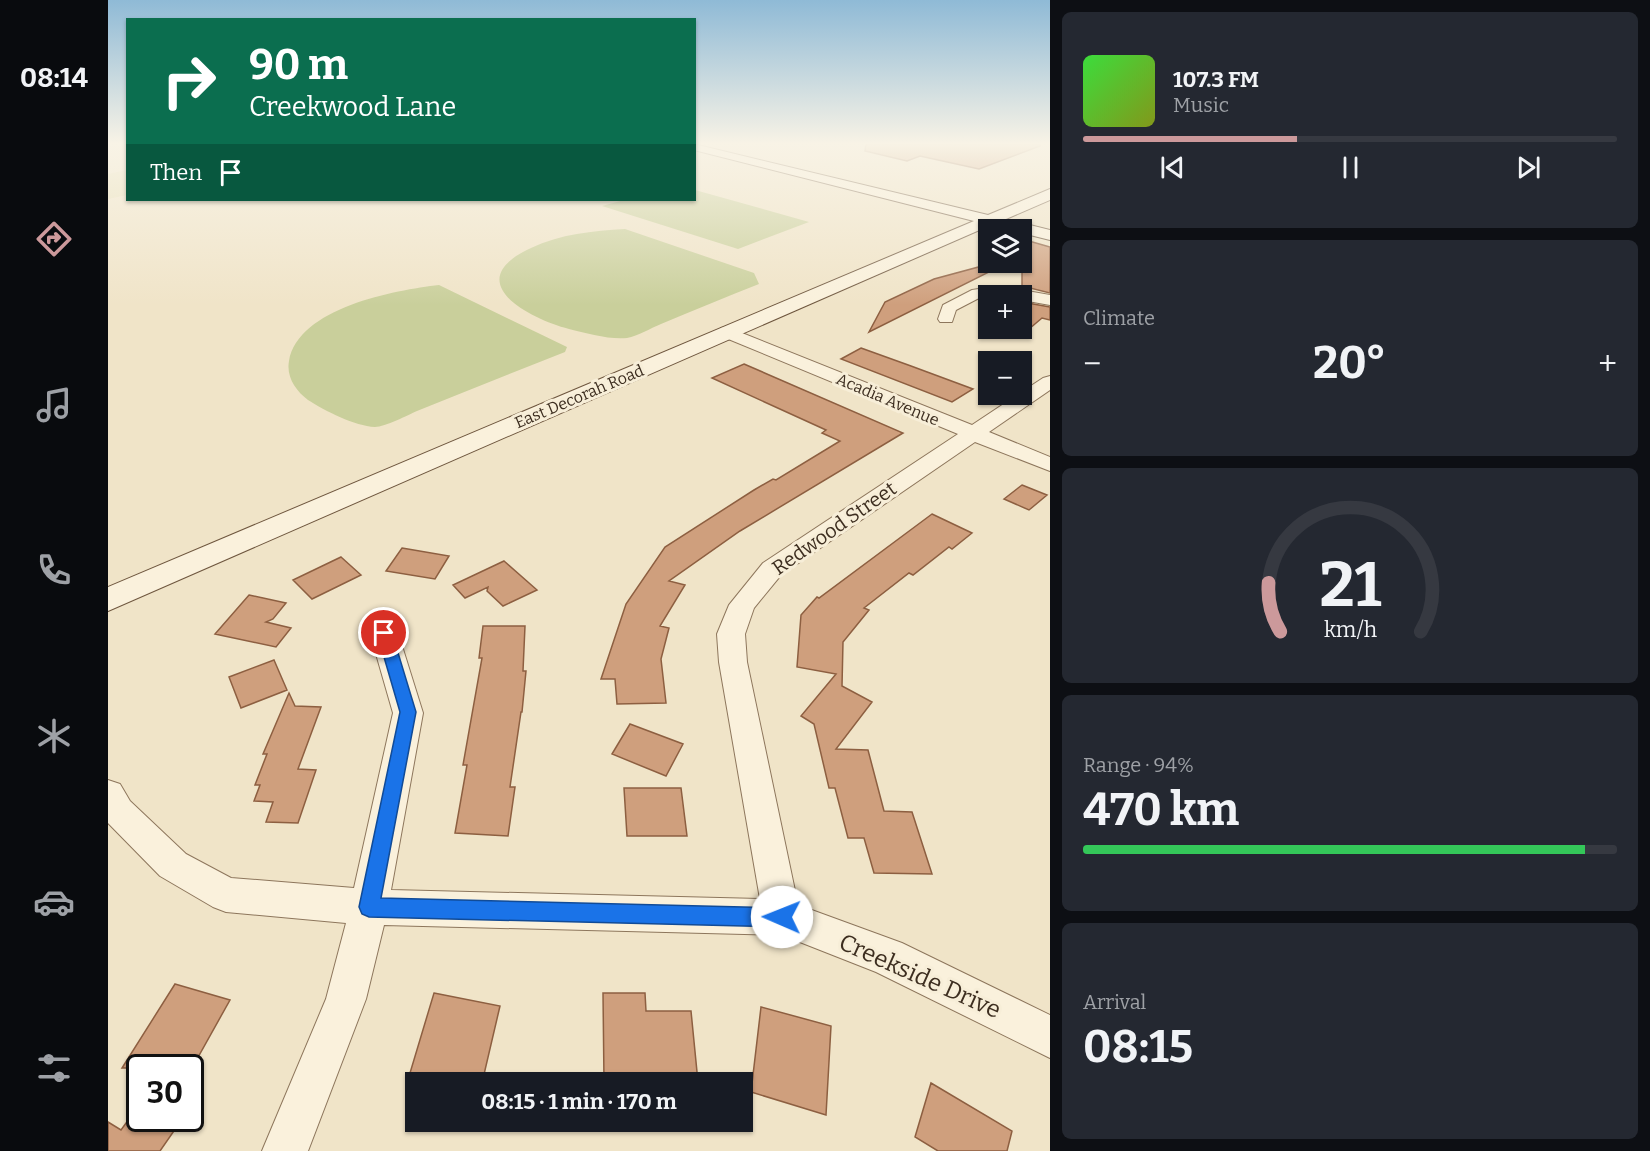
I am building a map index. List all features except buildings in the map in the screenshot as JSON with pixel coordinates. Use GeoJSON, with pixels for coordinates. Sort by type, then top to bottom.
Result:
{"type":"FeatureCollection","features":[{"type":"Feature","properties":{"kind":"street"},"geometry":{"type":"LineString","coordinates":[[902,198],[987,219]]}},
{"type":"Feature","properties":{"kind":"street","name":"East Decorah Road"},"geometry":{"type":"LineString","coordinates":[[993,219],[1042,198]]}},
{"type":"Feature","properties":{"kind":"street","name":"East Decorah Road"},"geometry":{"type":"LineString","coordinates":[[108,600],[978,226]]}},
{"type":"Feature","properties":{"kind":"street"},"geometry":{"type":"LineString","coordinates":[[1032,230],[1050,235]]}},
{"type":"Feature","properties":{"kind":"street"},"geometry":{"type":"LineString","coordinates":[[946,319],[949,308],[977,293],[998,291],[1050,300]]}},
{"type":"Feature","properties":{"kind":"street","name":"Acadia Avenue"},"geometry":{"type":"LineString","coordinates":[[727,332],[1050,465]]}},
{"type":"Feature","properties":{"kind":"street","name":"Redwood Street"},"geometry":{"type":"LineString","coordinates":[[782,917],[733,662],[731,634],[742,605],[772,569],[1050,382]]}},
{"type":"Feature","properties":{"kind":"street"},"geometry":{"type":"LineString","coordinates":[[285,1151],[346,999],[369,907],[408,712],[384,633]]}},
{"type":"Feature","properties":{"kind":"street","name":"Creekside Drive"},"geometry":{"type":"LineString","coordinates":[[108,794],[118,811],[173,866],[226,895],[369,907],[782,917],[888,957],[1050,1037]]}},
{"type":"Feature","properties":{"kind":"green space"},"geometry":{"type":"Polygon","coordinates":[[[696,198],[722,198],[809,222],[738,249],[602,206],[620,201],[696,201],[696,198]]]}},
{"type":"Feature","properties":{"kind":"green space"},"geometry":{"type":"Polygon","coordinates":[[[625,229],[754,273],[759,284],[627,338],[598,336],[552,324],[520,307],[507,297],[500,285],[501,273],[510,261],[542,243],[565,236],[625,229]]]}},
{"type":"Feature","properties":{"kind":"green space"},"geometry":{"type":"Polygon","coordinates":[[[439,285],[567,347],[565,352],[375,427],[358,424],[331,413],[308,400],[296,388],[289,373],[289,361],[296,343],[310,327],[329,315],[375,297],[439,285]]]}},
{"type":"Feature","properties":{"kind":"route"},"geometry":{"type":"LineString","coordinates":[[384,633],[408,712],[369,907],[782,917]]}}]}
